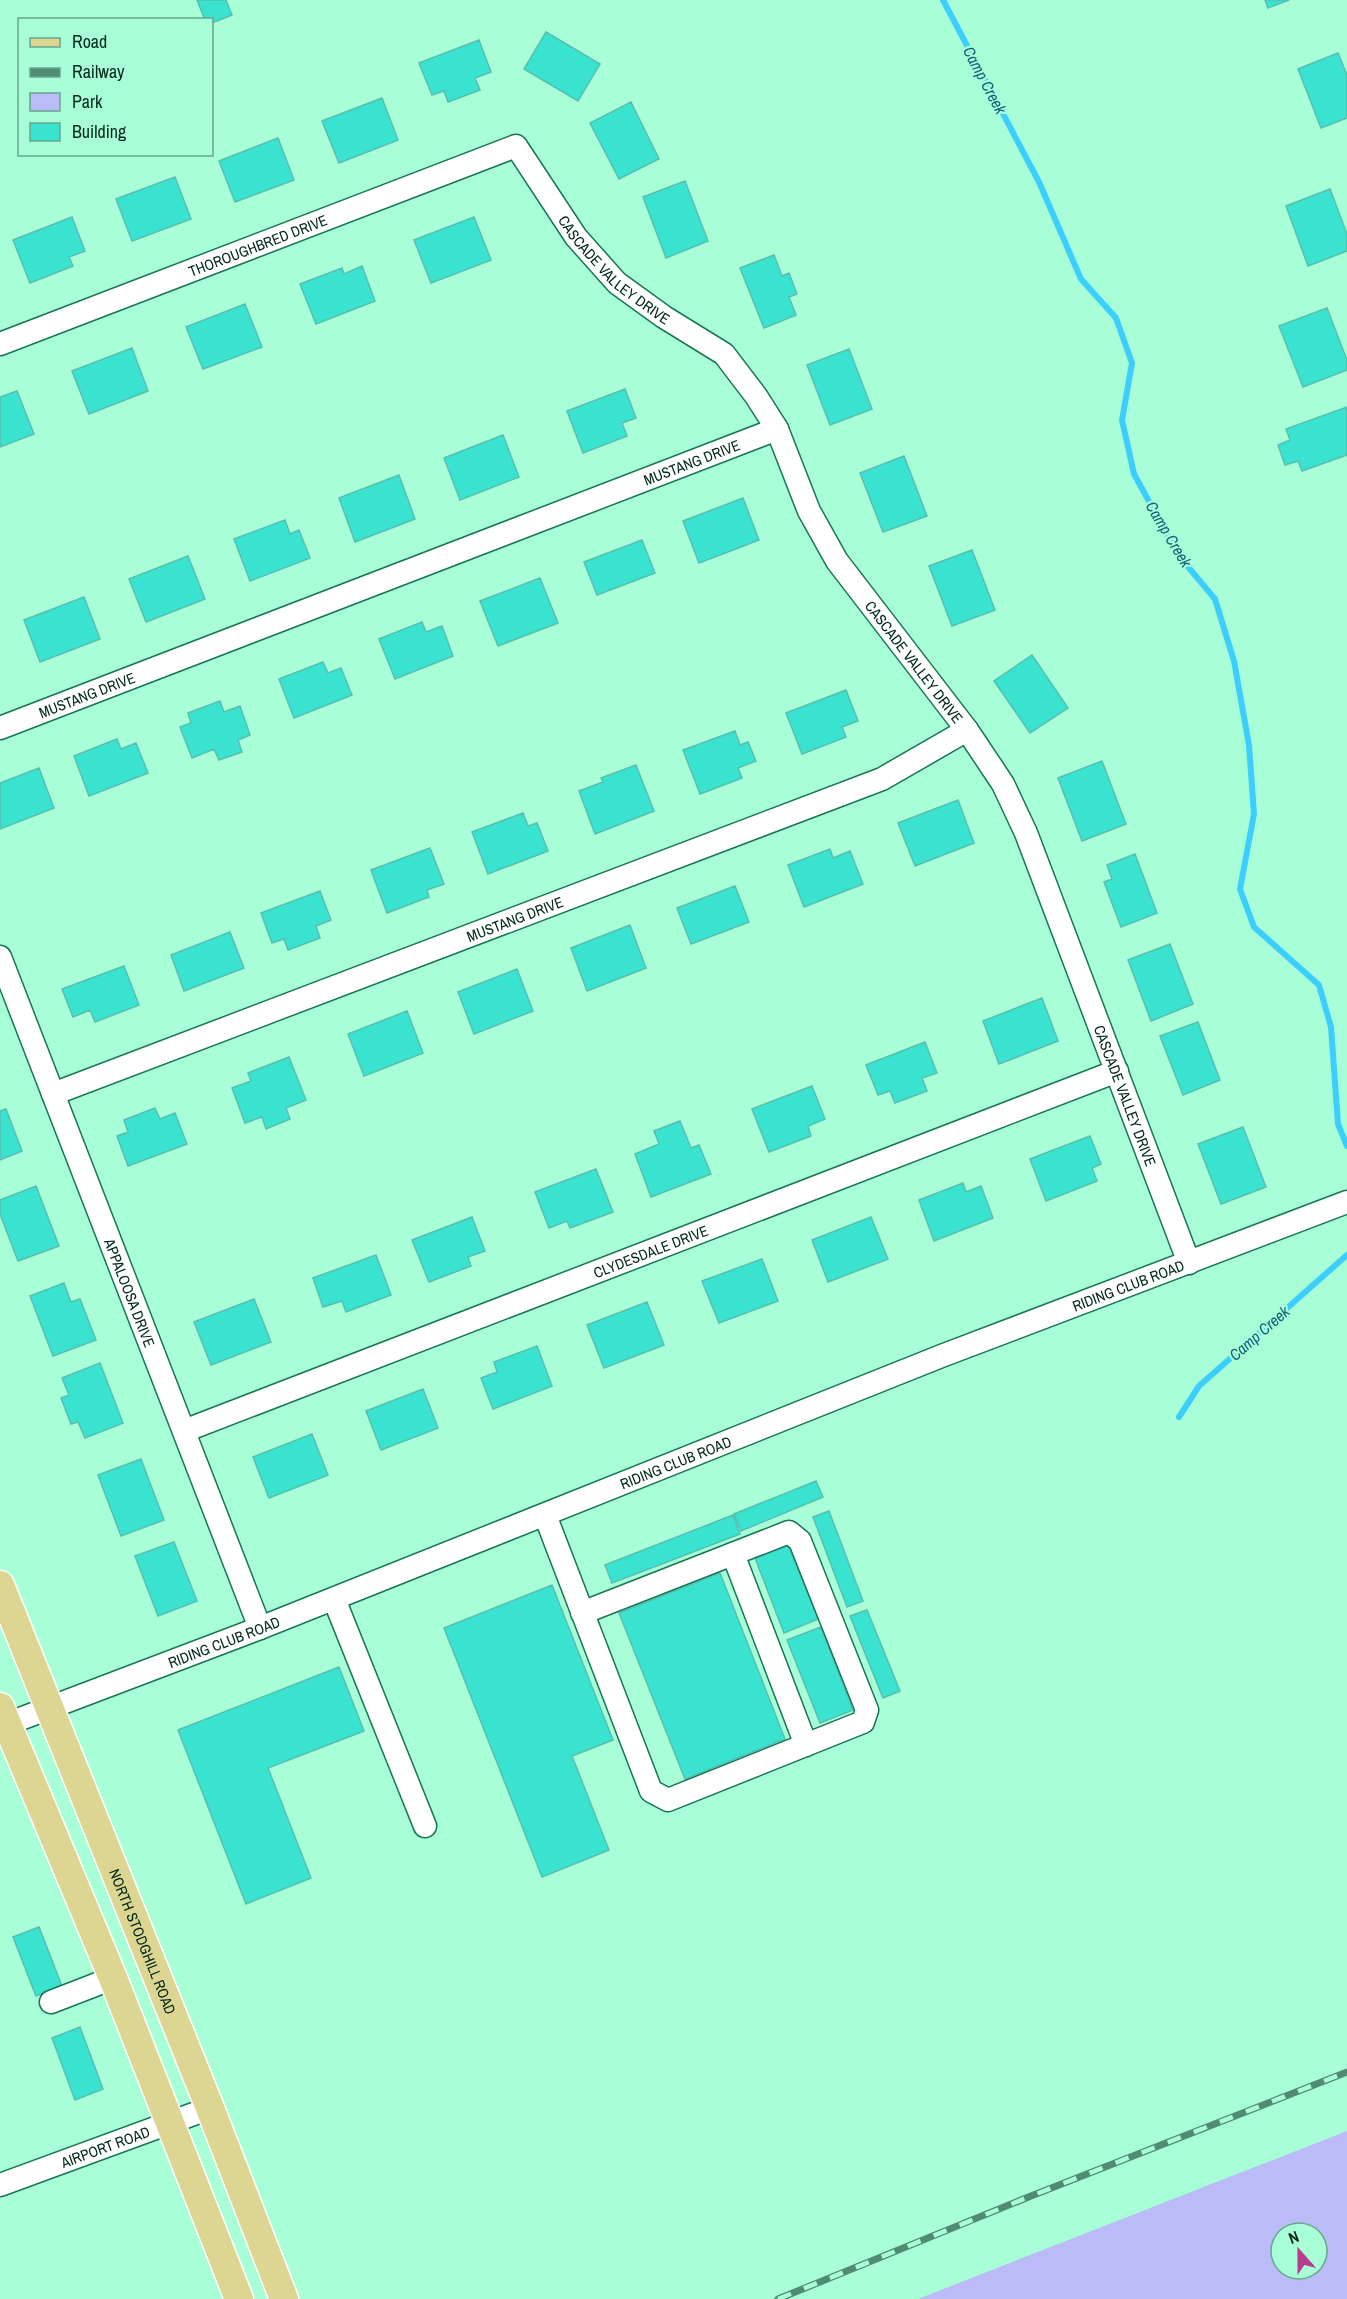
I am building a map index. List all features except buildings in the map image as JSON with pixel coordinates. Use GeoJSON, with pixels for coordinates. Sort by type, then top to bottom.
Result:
{"type":"FeatureCollection","features":[{"type":"Feature","properties":{"kind":"main road","name":"NORTH STODGHILL ROAD"},"geometry":{"type":"LineString","coordinates":[[0,1585],[210,2108],[284,2299]]}},
{"type":"Feature","properties":{"kind":"main road"},"geometry":{"type":"LineString","coordinates":[[4,1716],[113,1978],[239,2299]]}},
{"type":"Feature","properties":{"kind":"street","name":"THOROUGHBRED DRIVE"},"geometry":{"type":"LineString","coordinates":[[0,344],[516,146]]}},
{"type":"Feature","properties":{"kind":"street","name":"CASCADE VALLEY DRIVE"},"geometry":{"type":"LineString","coordinates":[[516,146],[576,237],[617,283],[664,317],[723,354],[756,396],[777,429],[809,511],[837,561],[968,730],[1003,784],[1026,833],[1190,1263]]}},
{"type":"Feature","properties":{"kind":"street","name":"MUSTANG DRIVE"},"geometry":{"type":"LineString","coordinates":[[0,728],[777,429]]}},
{"type":"Feature","properties":{"kind":"street","name":"MUSTANG DRIVE"},"geometry":{"type":"LineString","coordinates":[[53,1094],[882,779],[968,730]]}},
{"type":"Feature","properties":{"kind":"street","name":"APPALOOSA DRIVE"},"geometry":{"type":"LineString","coordinates":[[0,957],[260,1628]]}},
{"type":"Feature","properties":{"kind":"street","name":"CLYDESDALE DRIVE"},"geometry":{"type":"LineString","coordinates":[[184,1431],[1117,1071]]}},
{"type":"Feature","properties":{"kind":"street","name":"RIDING CLUB ROAD"},"geometry":{"type":"LineString","coordinates":[[4,1716],[49,1709],[334,1599],[944,1355],[1347,1202]]}},
{"type":"Feature","properties":{"kind":"street"},"geometry":{"type":"LineString","coordinates":[[544,1515],[651,1791],[668,1800],[862,1722],[867,1710],[800,1541],[789,1532],[582,1613]]}},
{"type":"Feature","properties":{"kind":"street"},"geometry":{"type":"LineString","coordinates":[[734,1554],[807,1745]]}},
{"type":"Feature","properties":{"kind":"street"},"geometry":{"type":"LineString","coordinates":[[334,1599],[425,1826]]}},
{"type":"Feature","properties":{"kind":"street"},"geometry":{"type":"LineString","coordinates":[[51,2002],[113,1978]]}},
{"type":"Feature","properties":{"kind":"street","name":"AIRPORT ROAD"},"geometry":{"type":"LineString","coordinates":[[0,2185],[210,2108]]}},
{"type":"Feature","properties":{"kind":"green space"},"geometry":{"type":"Polygon","coordinates":[[[1347,2131],[1347,2299],[918,2299],[1347,2131]]]}},
{"type":"Feature","properties":{"kind":"waterway","name":"Camp Creek"},"geometry":{"type":"LineString","coordinates":[[943,0],[1039,182],[1081,279],[1116,318],[1132,363],[1122,420],[1134,474],[1179,556],[1215,599],[1234,661],[1249,745],[1254,814],[1240,889],[1254,927],[1319,985],[1331,1027],[1338,1124],[1347,1146]]}},
{"type":"Feature","properties":{"kind":"waterway","name":"Camp Creek"},"geometry":{"type":"LineString","coordinates":[[1179,1417],[1199,1386],[1347,1255]]}},
{"type":"Feature","properties":{"kind":"railway"},"geometry":{"type":"LineString","coordinates":[[778,2299],[1031,2196],[1347,2072]]}}]}
